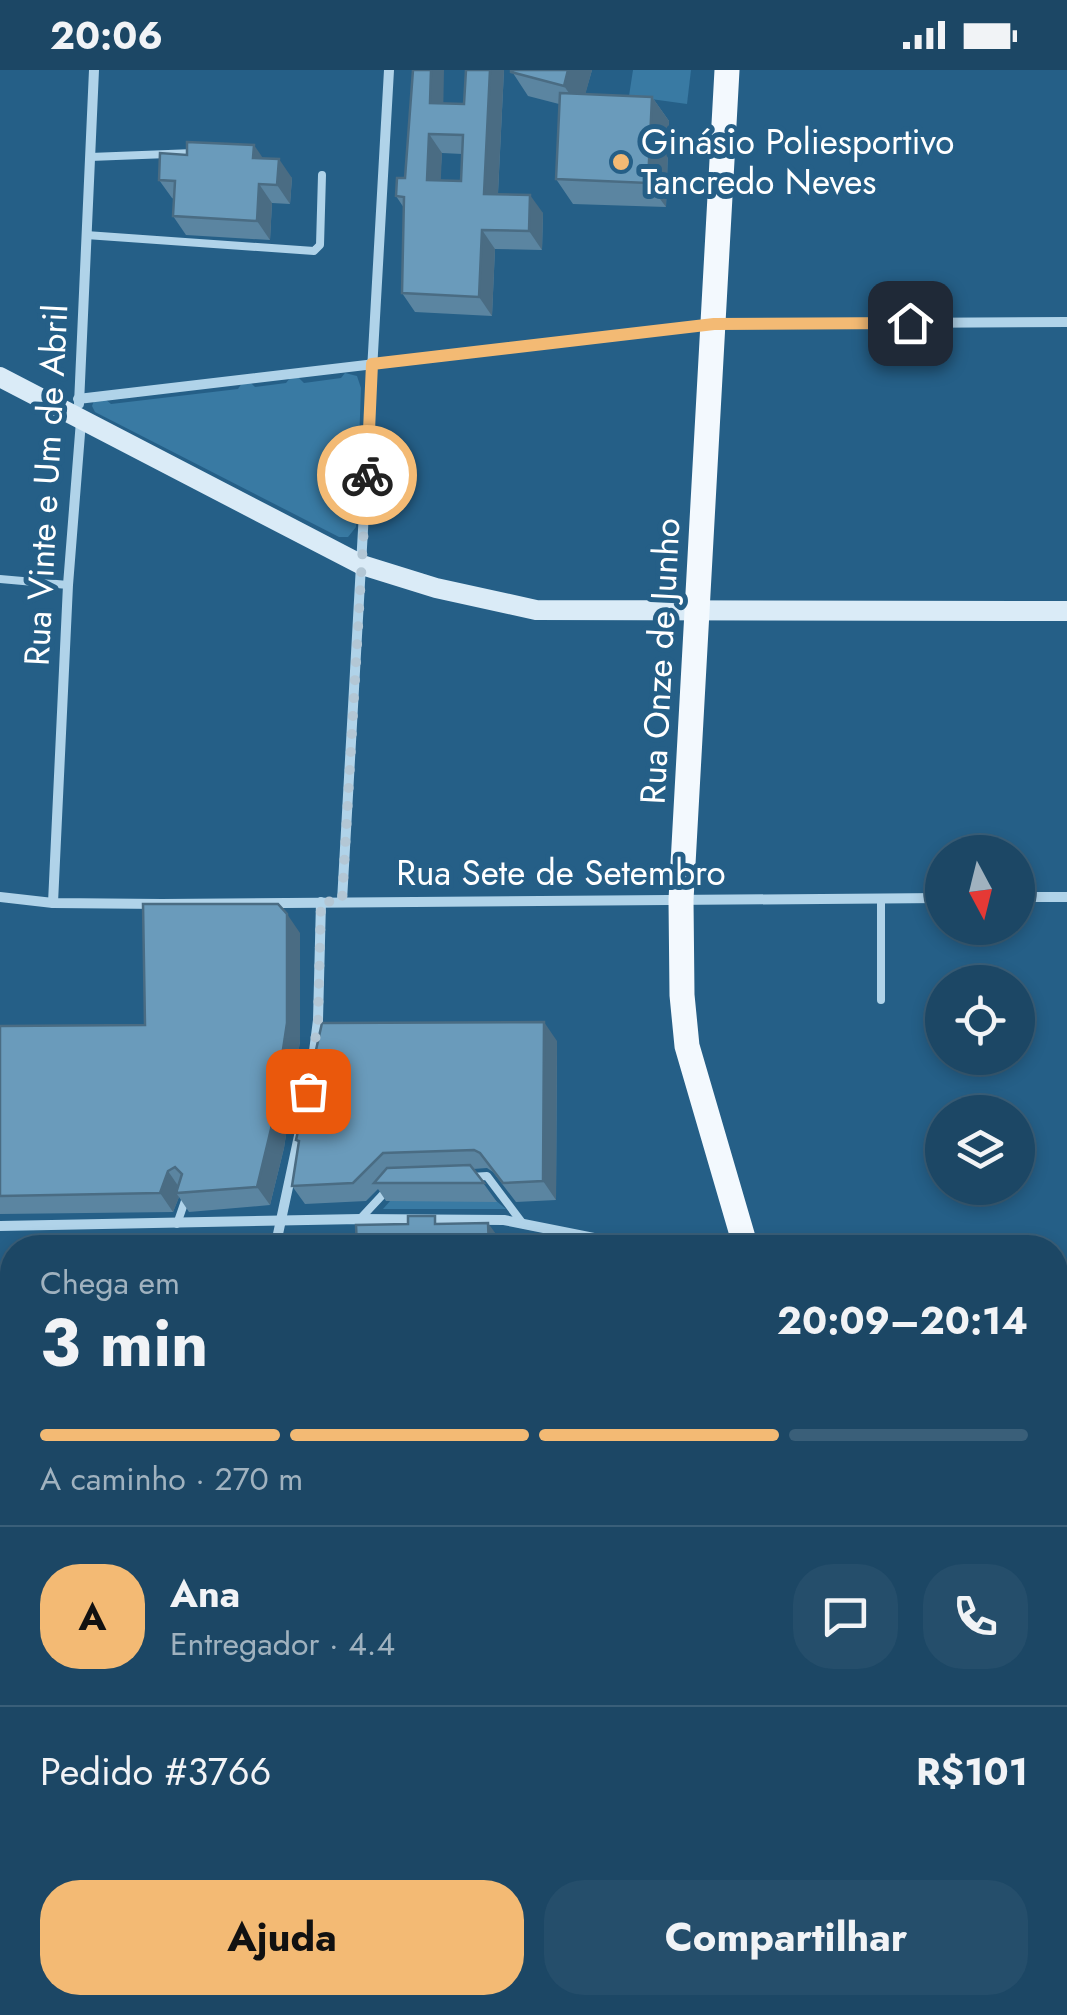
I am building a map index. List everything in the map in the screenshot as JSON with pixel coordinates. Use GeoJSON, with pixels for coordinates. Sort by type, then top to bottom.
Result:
{"type":"FeatureCollection","features":[{"type":"Feature","properties":{"kind":"main road","name":"Rua Onze de Junho"},"geometry":{"type":"LineString","coordinates":[[727,70],[681,900],[682,996],[687,1046],[742,1235]]}},
{"type":"Feature","properties":{"kind":"street","name":"Rua Vinte e Um de Abril"},"geometry":{"type":"LineString","coordinates":[[53,903],[94,70]]}},
{"type":"Feature","properties":{"kind":"street"},"geometry":{"type":"LineString","coordinates":[[342,901],[389,70]]}},
{"type":"Feature","properties":{"kind":"street"},"geometry":{"type":"LineString","coordinates":[[79,409],[372,364],[714,324],[1067,322]]}},
{"type":"Feature","properties":{"kind":"street"},"geometry":{"type":"LineString","coordinates":[[0,377],[79,409],[362,565],[436,588],[536,610],[1067,611]]}},
{"type":"Feature","properties":{"kind":"street"},"geometry":{"type":"LineString","coordinates":[[1035,898],[1067,897]]}},
{"type":"Feature","properties":{"kind":"street","name":"Rua Sete de Setembro"},"geometry":{"type":"LineString","coordinates":[[0,898],[53,903],[925,898]]}},
{"type":"Feature","properties":{"kind":"street"},"geometry":{"type":"LineString","coordinates":[[307,1094],[318,1020],[321,902]]}},
{"type":"Feature","properties":{"kind":"street"},"geometry":{"type":"LineString","coordinates":[[278,1235],[303,1113]]}},
{"type":"Feature","properties":{"kind":"street"},"geometry":{"type":"LineString","coordinates":[[0,1226],[504,1220],[578,1235]]}},
{"type":"Feature","properties":{"kind":"lane"},"geometry":{"type":"LineString","coordinates":[[90,157],[209,152]]}},
{"type":"Feature","properties":{"kind":"lane"},"geometry":{"type":"LineString","coordinates":[[86,236],[314,251],[320,246],[322,175]]}},
{"type":"Feature","properties":{"kind":"lane"},"geometry":{"type":"LineString","coordinates":[[0,579],[68,585]]}},
{"type":"Feature","properties":{"kind":"lane"},"geometry":{"type":"LineString","coordinates":[[881,899],[881,1000]]}},
{"type":"Feature","properties":{"kind":"lane"},"geometry":{"type":"LineString","coordinates":[[453,1177],[486,1176],[523,1224]]}},
{"type":"Feature","properties":{"kind":"lane"},"geometry":{"type":"LineString","coordinates":[[360,1219],[397,1179]]}},
{"type":"Feature","properties":{"kind":"lane"},"geometry":{"type":"LineString","coordinates":[[177,1224],[188,1194]]}},
{"type":"Feature","properties":{"kind":"shaded area"},"geometry":{"type":"Polygon","coordinates":[[[633,70],[691,70],[687,104],[629,96],[633,70]]]}},
{"type":"Feature","properties":{"kind":"shaded area"},"geometry":{"type":"Polygon","coordinates":[[[345,373],[357,376],[361,388],[356,527],[348,537],[339,537],[95,412],[92,406],[94,401],[105,399],[111,404],[238,389],[242,383],[250,382],[255,387],[286,383],[298,377],[304,383],[341,378],[345,373]]]}},
{"type":"Feature","properties":{"kind":"shaded area"},"geometry":{"type":"Polygon","coordinates":[[[483,1190],[506,1209],[383,1209],[398,1192],[483,1190]]]}},
{"type":"Feature","properties":{"kind":"building"},"geometry":{"type":"Polygon","coordinates":[[[413,70],[431,70],[430,103],[464,104],[466,70],[490,70],[484,194],[530,195],[529,231],[482,230],[479,297],[402,293],[404,197],[396,196],[397,178],[405,178],[413,70]],[[429,134],[427,180],[461,181],[463,135],[429,134]]]}},
{"type":"Feature","properties":{"kind":"building"},"geometry":{"type":"Polygon","coordinates":[[[511,70],[568,70],[564,86],[511,70]]]}},
{"type":"Feature","properties":{"kind":"building"},"geometry":{"type":"Polygon","coordinates":[[[560,93],[652,97],[648,183],[556,179],[560,93]]]}},
{"type":"Feature","properties":{"kind":"building"},"geometry":{"type":"Polygon","coordinates":[[[187,142],[254,145],[253,158],[279,159],[277,185],[259,184],[257,221],[173,216],[175,181],[159,180],[160,153],[187,155],[187,142]]]}},
{"type":"Feature","properties":{"kind":"building"},"geometry":{"type":"Polygon","coordinates":[[[143,904],[278,904],[287,914],[287,1023],[271,1129],[257,1187],[176,1193],[182,1174],[175,1167],[168,1171],[160,1193],[0,1196],[0,1026],[145,1025],[143,904]]]}},
{"type":"Feature","properties":{"kind":"building"},"geometry":{"type":"Polygon","coordinates":[[[544,1022],[543,1181],[503,1183],[474,1150],[383,1153],[353,1183],[292,1186],[299,1141],[296,1140],[322,1023],[544,1022]]]}},
{"type":"Feature","properties":{"kind":"building"},"geometry":{"type":"Polygon","coordinates":[[[470,1165],[484,1183],[374,1183],[387,1168],[470,1165]]]}},
{"type":"Feature","properties":{"kind":"building"},"geometry":{"type":"Polygon","coordinates":[[[408,1216],[435,1216],[435,1224],[488,1223],[488,1235],[356,1235],[356,1225],[408,1224],[408,1216]]]}},
{"type":"Feature","properties":{"kind":"way so far"},"geometry":{"type":"LineString","coordinates":[[308,1091],[318,1020],[321,902],[342,901],[367,475]]}},
{"type":"Feature","properties":{"kind":"place","name":"Ginásio Poliesportivo Tancredo Neves"},"geometry":{"type":"Point","coordinates":[621,162]}},
{"type":"Feature","properties":{"kind":"route"},"geometry":{"type":"LineString","coordinates":[[367,475],[372,364],[714,324],[910,323]]}}]}
